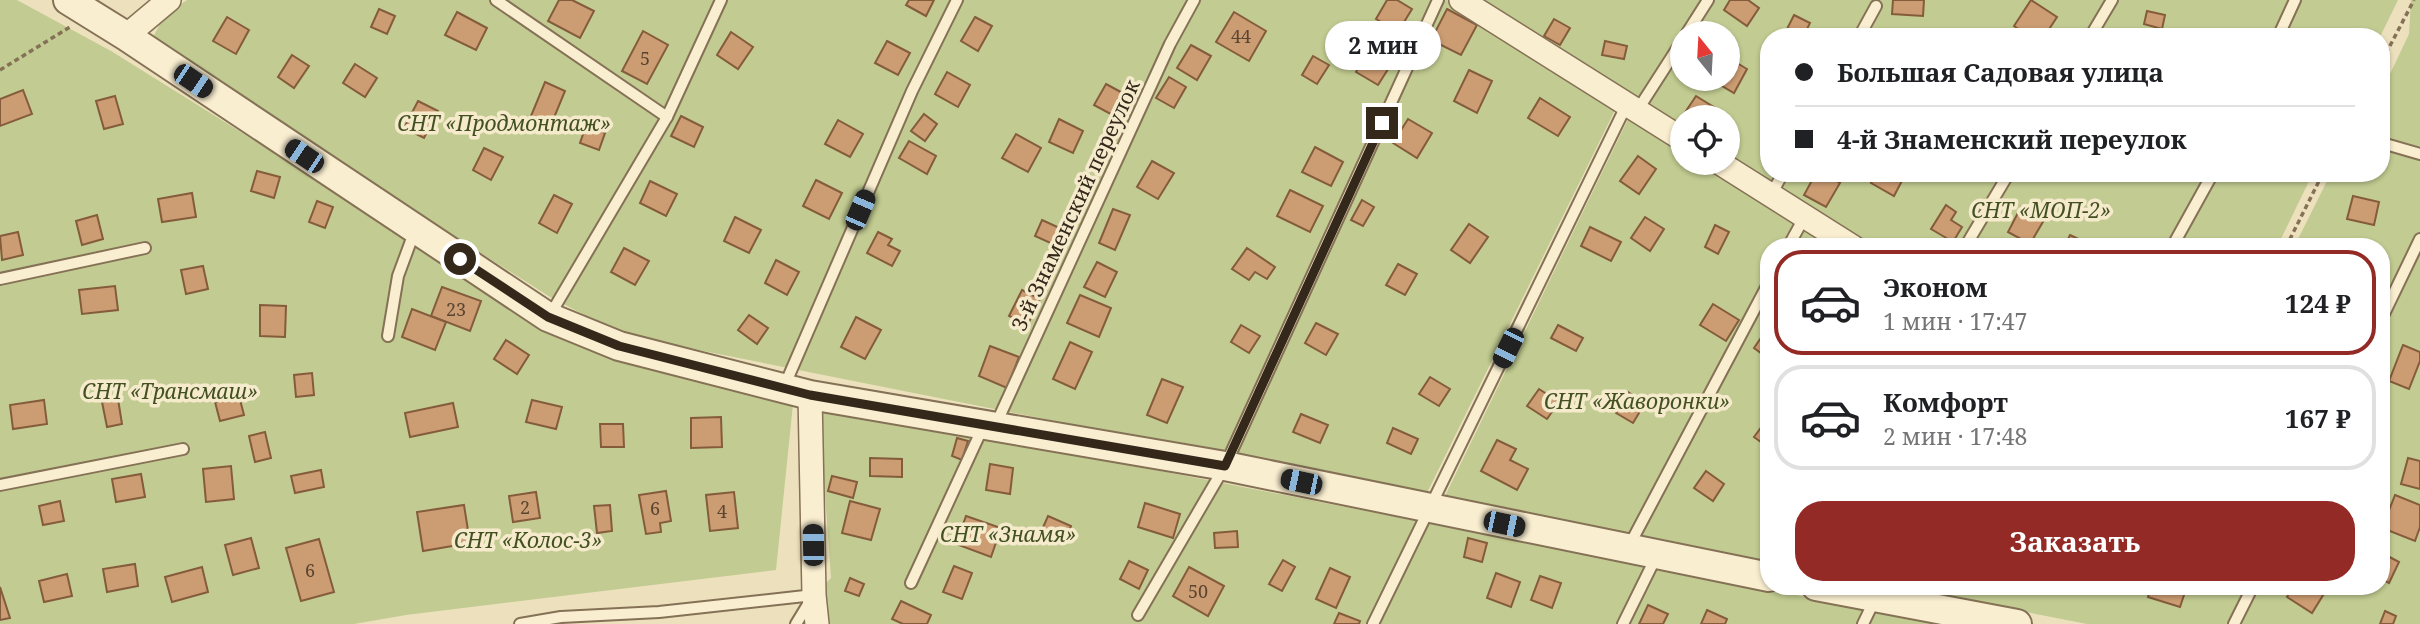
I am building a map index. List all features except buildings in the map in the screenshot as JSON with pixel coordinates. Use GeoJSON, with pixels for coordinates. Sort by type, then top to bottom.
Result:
{"type":"FeatureCollection","features":[{"type":"Feature","properties":{"kind":"street"},"geometry":{"type":"LineString","coordinates":[[126,36],[169,0]]}},
{"type":"Feature","properties":{"kind":"street"},"geometry":{"type":"LineString","coordinates":[[1461,0],[1670,132]]}},
{"type":"Feature","properties":{"kind":"street"},"geometry":{"type":"LineString","coordinates":[[79,7],[548,317],[619,346],[797,391],[1225,466],[1760,575]]}},
{"type":"Feature","properties":{"kind":"street"},"geometry":{"type":"LineString","coordinates":[[1739,175],[1839,238]]}},
{"type":"Feature","properties":{"kind":"street"},"geometry":{"type":"LineString","coordinates":[[797,391],[817,624]]}},
{"type":"Feature","properties":{"kind":"street"},"geometry":{"type":"LineString","coordinates":[[1870,595],[2017,624]]}},
{"type":"Feature","properties":{"kind":"lane"},"geometry":{"type":"LineString","coordinates":[[496,0],[667,117]]}},
{"type":"Feature","properties":{"kind":"lane"},"geometry":{"type":"LineString","coordinates":[[548,317],[667,117],[721,0]]}},
{"type":"Feature","properties":{"kind":"lane"},"geometry":{"type":"LineString","coordinates":[[797,391],[912,91],[957,0]]}},
{"type":"Feature","properties":{"kind":"lane","name":"3-й Знаменский переулок"},"geometry":{"type":"LineString","coordinates":[[911,583],[989,426],[1170,44],[1194,0]]}},
{"type":"Feature","properties":{"kind":"lane"},"geometry":{"type":"LineString","coordinates":[[1138,615],[1225,466],[1438,0]]}},
{"type":"Feature","properties":{"kind":"lane"},"geometry":{"type":"LineString","coordinates":[[1695,21],[1708,0]]}},
{"type":"Feature","properties":{"kind":"lane"},"geometry":{"type":"LineString","coordinates":[[2095,28],[2112,0]]}},
{"type":"Feature","properties":{"kind":"lane"},"geometry":{"type":"LineString","coordinates":[[2282,28],[2295,0]]}},
{"type":"Feature","properties":{"kind":"lane"},"geometry":{"type":"LineString","coordinates":[[1864,28],[1876,6]]}},
{"type":"Feature","properties":{"kind":"lane"},"geometry":{"type":"LineString","coordinates":[[1373,624],[1632,108],[1670,57]]}},
{"type":"Feature","properties":{"kind":"lane"},"geometry":{"type":"LineString","coordinates":[[2390,145],[2420,154]]}},
{"type":"Feature","properties":{"kind":"lane"},"geometry":{"type":"LineString","coordinates":[[1771,195],[1778,182]]}},
{"type":"Feature","properties":{"kind":"lane"},"geometry":{"type":"LineString","coordinates":[[1970,238],[2004,182]]}},
{"type":"Feature","properties":{"kind":"lane"},"geometry":{"type":"LineString","coordinates":[[2177,238],[2208,182]]}},
{"type":"Feature","properties":{"kind":"lane"},"geometry":{"type":"LineString","coordinates":[[1793,238],[1805,216]]}},
{"type":"Feature","properties":{"kind":"lane"},"geometry":{"type":"LineString","coordinates":[[388,336],[398,276],[415,230]]}},
{"type":"Feature","properties":{"kind":"lane"},"geometry":{"type":"LineString","coordinates":[[2390,301],[2420,239]]}},
{"type":"Feature","properties":{"kind":"lane"},"geometry":{"type":"LineString","coordinates":[[0,279],[145,248]]}},
{"type":"Feature","properties":{"kind":"lane"},"geometry":{"type":"LineString","coordinates":[[1628,549],[1760,299]]}},
{"type":"Feature","properties":{"kind":"lane"},"geometry":{"type":"LineString","coordinates":[[0,485],[183,449]]}},
{"type":"Feature","properties":{"kind":"lane"},"geometry":{"type":"LineString","coordinates":[[1623,624],[1657,555]]}},
{"type":"Feature","properties":{"kind":"lane"},"geometry":{"type":"LineString","coordinates":[[2234,624],[2248,595]]}},
{"type":"Feature","properties":{"kind":"lane"},"geometry":{"type":"LineString","coordinates":[[520,624],[561,617],[659,612],[814,596]]}},
{"type":"Feature","properties":{"kind":"lane"},"geometry":{"type":"LineString","coordinates":[[796,624],[814,596]]}},
{"type":"Feature","properties":{"kind":"lane"},"geometry":{"type":"LineString","coordinates":[[1863,624],[1876,596]]}},
{"type":"Feature","properties":{"kind":"path"},"geometry":{"type":"LineString","coordinates":[[2390,46],[2414,0]]}},
{"type":"Feature","properties":{"kind":"path"},"geometry":{"type":"LineString","coordinates":[[0,70],[79,7]]}},
{"type":"Feature","properties":{"kind":"path"},"geometry":{"type":"LineString","coordinates":[[2290,238],[2318,182]]}},
{"type":"Feature","properties":{"kind":"green space","name":"СНТ «Трансмаш»"},"geometry":{"type":"Polygon","coordinates":[[[0,0],[17,0],[111,51],[524,316],[793,404],[776,570],[406,615],[354,624],[0,624],[0,0]]]}},
{"type":"Feature","properties":{"kind":"green space","name":"СНТ «Продмонтаж»"},"geometry":{"type":"Polygon","coordinates":[[[187,0],[1447,0],[1615,110],[1426,495],[623,335],[550,297],[150,43],[164,16],[187,0]]]}},
{"type":"Feature","properties":{"kind":"green space"},"geometry":{"type":"Polygon","coordinates":[[[1478,0],[2398,0],[2384,28],[1760,28],[1760,180],[1740,167],[1740,105],[1670,105],[1670,122],[1478,0]]]}},
{"type":"Feature","properties":{"kind":"green space"},"geometry":{"type":"Polygon","coordinates":[[[2411,0],[2420,0],[2420,624],[2087,624],[1940,595],[2390,595],[2390,238],[2298,238],[2326,182],[2390,182],[2390,74],[2409,34],[2411,0]]]}},
{"type":"Feature","properties":{"kind":"green space","name":"СНТ «Жаворонки»"},"geometry":{"type":"Polygon","coordinates":[[[1629,117],[1670,142],[1670,175],[1722,175],[1824,238],[1760,238],[1760,560],[1444,498],[1629,117]]]}},
{"type":"Feature","properties":{"kind":"green space","name":"СНТ «МОП-2»"},"geometry":{"type":"Polygon","coordinates":[[[1763,182],[2309,182],[2281,238],[1852,238],[1763,182]]]}},
{"type":"Feature","properties":{"kind":"green space","name":"СНТ «Знамя»"},"geometry":{"type":"Polygon","coordinates":[[[819,410],[959,432],[1760,588],[1760,595],[1795,595],[1944,624],[817,624],[814,595],[831,578],[819,410]]]}},
{"type":"Feature","properties":{"kind":"route"},"geometry":{"type":"LineString","coordinates":[[460,259],[548,317],[619,346],[810,395],[1225,466],[1382,123]]}},
{"type":"Feature","properties":{"kind":"park label","name":"СНТ «Колос-3»"},"geometry":{"type":"Point","coordinates":[528,540]}}]}
